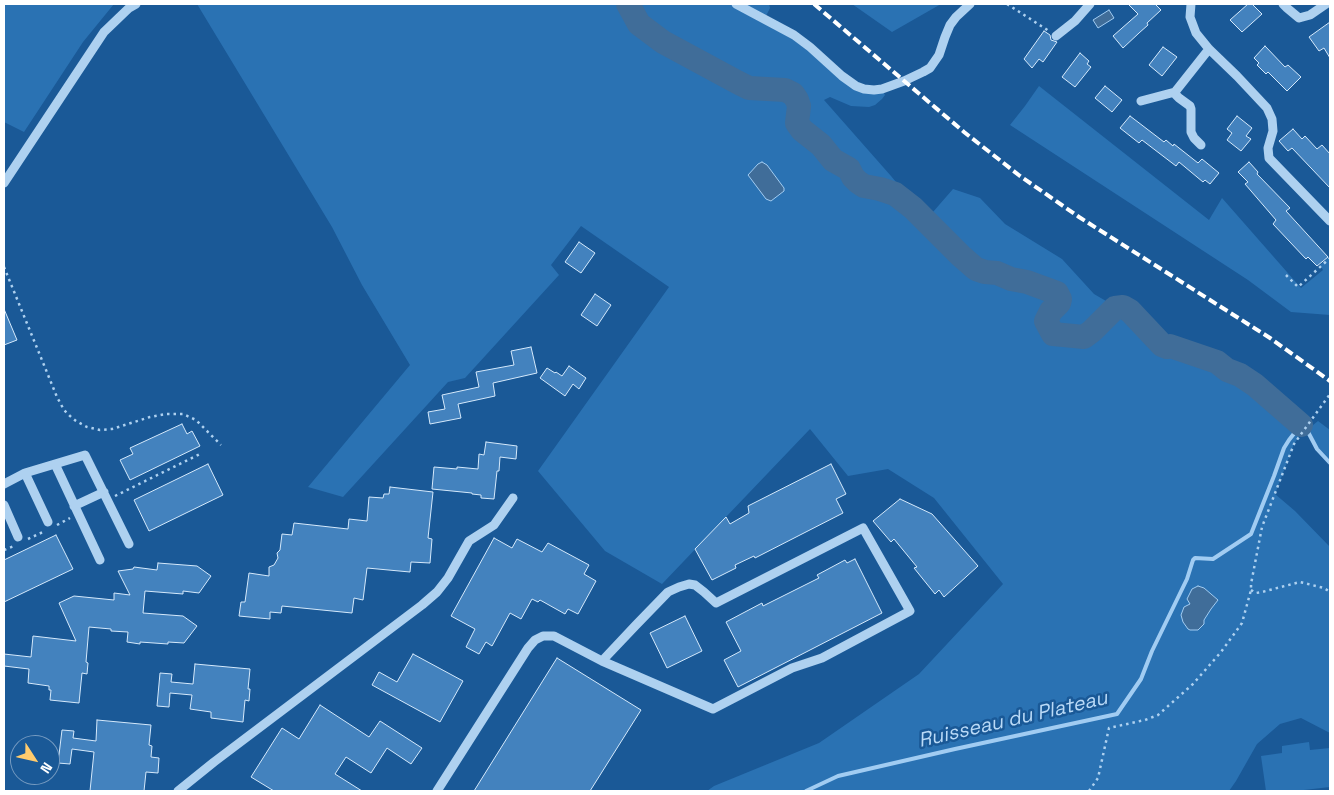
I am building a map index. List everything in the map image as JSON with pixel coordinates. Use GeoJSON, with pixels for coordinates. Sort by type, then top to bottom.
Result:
{"type":"FeatureCollection","features":[{"type":"Feature","properties":{"kind":"street"},"geometry":{"type":"LineString","coordinates":[[4,183],[104,32],[128,8],[136,4]]}},
{"type":"Feature","properties":{"kind":"street"},"geometry":{"type":"LineString","coordinates":[[736,4],[794,35],[856,86],[874,90],[904,81],[930,68],[939,55],[950,25],[956,16],[970,4]]}},
{"type":"Feature","properties":{"kind":"street"},"geometry":{"type":"LineString","coordinates":[[1056,36],[1075,21],[1090,4]]}},
{"type":"Feature","properties":{"kind":"street"},"geometry":{"type":"LineString","coordinates":[[1191,4],[1190,17],[1196,33],[1209,49],[1267,108],[1272,119],[1273,131],[1268,148],[1269,158],[1330,221]]}},
{"type":"Feature","properties":{"kind":"street"},"geometry":{"type":"LineString","coordinates":[[1284,4],[1299,18],[1310,15],[1326,4]]}},
{"type":"Feature","properties":{"kind":"street"},"geometry":{"type":"LineString","coordinates":[[1141,101],[1175,92],[1209,49]]}},
{"type":"Feature","properties":{"kind":"street"},"geometry":{"type":"LineString","coordinates":[[1175,92],[1179,98],[1190,106],[1192,132],[1194,138],[1201,146]]}},
{"type":"Feature","properties":{"kind":"street"},"geometry":{"type":"LineString","coordinates":[[4,484],[25,473],[85,455],[129,544]]}},
{"type":"Feature","properties":{"kind":"street"},"geometry":{"type":"LineString","coordinates":[[54,464],[100,560]]}},
{"type":"Feature","properties":{"kind":"street"},"geometry":{"type":"LineString","coordinates":[[25,473],[50,525]]}},
{"type":"Feature","properties":{"kind":"street"},"geometry":{"type":"LineString","coordinates":[[76,510],[106,496]]}},
{"type":"Feature","properties":{"kind":"street"},"geometry":{"type":"LineString","coordinates":[[178,791],[437,592],[448,578],[469,541],[494,525],[513,498]]}},
{"type":"Feature","properties":{"kind":"street"},"geometry":{"type":"LineString","coordinates":[[4,506],[18,537]]}},
{"type":"Feature","properties":{"kind":"street"},"geometry":{"type":"LineString","coordinates":[[437,791],[528,648],[535,640],[543,636],[554,636],[602,661],[713,709],[792,668],[822,658],[910,611],[863,528],[716,603],[704,592],[689,584],[668,592],[602,661]]}},
{"type":"Feature","properties":{"kind":"path"},"geometry":{"type":"LineString","coordinates":[[1007,4],[1056,36]]}},
{"type":"Feature","properties":{"kind":"path"},"geometry":{"type":"LineString","coordinates":[[1286,274],[1298,287],[1330,258]]}},
{"type":"Feature","properties":{"kind":"path"},"geometry":{"type":"LineString","coordinates":[[4,267],[56,397],[64,410],[76,421],[87,427],[100,430],[112,429],[150,417],[166,414],[183,414],[196,420],[221,445]]}},
{"type":"Feature","properties":{"kind":"path"},"geometry":{"type":"LineString","coordinates":[[1089,791],[1098,778],[1109,728],[1158,715],[1193,684],[1242,623],[1251,590],[1262,526],[1294,444],[1330,394]]}},
{"type":"Feature","properties":{"kind":"path"},"geometry":{"type":"LineString","coordinates":[[106,496],[200,454]]}},
{"type":"Feature","properties":{"kind":"path"},"geometry":{"type":"LineString","coordinates":[[50,525],[76,510]]}},
{"type":"Feature","properties":{"kind":"path"},"geometry":{"type":"LineString","coordinates":[[1251,590],[1256,593],[1300,582],[1324,588],[1330,592]]}},
{"type":"Feature","properties":{"kind":"shaded area"},"geometry":{"type":"Polygon","coordinates":[[[4,4],[114,4],[83,42],[24,132],[4,122],[4,4]]]}},
{"type":"Feature","properties":{"kind":"shaded area"},"geometry":{"type":"Polygon","coordinates":[[[197,4],[769,4],[770,8],[765,18],[856,86],[882,89],[885,95],[875,105],[869,107],[851,106],[830,97],[824,100],[891,176],[926,220],[953,189],[980,198],[1005,224],[1062,259],[1094,294],[1118,308],[1123,307],[1130,311],[1162,344],[1217,362],[1227,370],[1240,375],[1255,385],[1305,428],[1294,444],[1275,494],[1295,511],[1330,547],[1330,733],[1301,718],[1280,724],[1257,744],[1229,791],[707,791],[714,786],[819,743],[919,674],[1003,584],[934,498],[888,469],[848,476],[810,429],[662,584],[605,551],[538,471],[669,287],[581,226],[551,265],[559,275],[465,378],[448,382],[343,497],[308,487],[410,365],[362,285],[332,227],[197,4]]]}},
{"type":"Feature","properties":{"kind":"shaded area"},"geometry":{"type":"Polygon","coordinates":[[[852,4],[941,4],[892,32],[852,4]]]}},
{"type":"Feature","properties":{"kind":"shaded area"},"geometry":{"type":"Polygon","coordinates":[[[1109,10],[1114,18],[1098,28],[1093,20],[1109,10]]]}},
{"type":"Feature","properties":{"kind":"shaded area"},"geometry":{"type":"Polygon","coordinates":[[[641,15],[647,24],[644,35],[639,34],[631,27],[628,19],[641,15]]]}},
{"type":"Feature","properties":{"kind":"shaded area"},"geometry":{"type":"Polygon","coordinates":[[[1039,86],[1209,220],[1222,198],[1301,288],[1323,270],[1320,265],[1330,256],[1330,315],[1291,312],[1248,280],[1010,125],[1039,86]]]}},
{"type":"Feature","properties":{"kind":"shaded area"},"geometry":{"type":"Polygon","coordinates":[[[762,162],[767,165],[784,188],[784,191],[771,201],[766,199],[748,175],[762,162]]]}},
{"type":"Feature","properties":{"kind":"shaded area"},"geometry":{"type":"Polygon","coordinates":[[[1156,334],[1213,351],[1233,368],[1218,360],[1170,342],[1164,342],[1156,334]]]}},
{"type":"Feature","properties":{"kind":"shaded area"},"geometry":{"type":"Polygon","coordinates":[[[1318,421],[1330,430],[1330,463],[1317,449],[1307,430],[1318,421]]]}},
{"type":"Feature","properties":{"kind":"shaded area"},"geometry":{"type":"Polygon","coordinates":[[[1198,586],[1204,588],[1218,600],[1204,620],[1204,624],[1198,630],[1190,630],[1183,622],[1181,615],[1184,607],[1190,604],[1187,599],[1192,589],[1198,586]]]}},
{"type":"Feature","properties":{"kind":"shaded area"},"geometry":{"type":"Polygon","coordinates":[[[1309,742],[1310,750],[1330,748],[1330,787],[1295,791],[1266,791],[1261,756],[1282,753],[1282,746],[1309,742]]]}},
{"type":"Feature","properties":{"kind":"building"},"geometry":{"type":"Polygon","coordinates":[[[1128,4],[1155,4],[1161,10],[1123,48],[1113,36],[1138,14],[1128,4]]]}},
{"type":"Feature","properties":{"kind":"building"},"geometry":{"type":"Polygon","coordinates":[[[1248,4],[1252,4],[1262,14],[1242,32],[1230,20],[1248,4]]]}},
{"type":"Feature","properties":{"kind":"building"},"geometry":{"type":"Polygon","coordinates":[[[1330,22],[1330,58],[1324,48],[1319,51],[1309,37],[1330,22]]]}},
{"type":"Feature","properties":{"kind":"building"},"geometry":{"type":"Polygon","coordinates":[[[1044,31],[1050,35],[1051,40],[1057,42],[1043,62],[1039,59],[1032,68],[1024,59],[1044,31]]]}},
{"type":"Feature","properties":{"kind":"building"},"geometry":{"type":"Polygon","coordinates":[[[1265,46],[1285,67],[1288,65],[1301,77],[1287,91],[1268,72],[1266,74],[1257,65],[1259,63],[1254,58],[1265,46]]]}},
{"type":"Feature","properties":{"kind":"building"},"geometry":{"type":"Polygon","coordinates":[[[1163,47],[1177,57],[1162,76],[1149,65],[1163,47]]]}},
{"type":"Feature","properties":{"kind":"building"},"geometry":{"type":"Polygon","coordinates":[[[1080,53],[1089,61],[1087,64],[1091,67],[1075,87],[1062,77],[1080,53]]]}},
{"type":"Feature","properties":{"kind":"building"},"geometry":{"type":"Polygon","coordinates":[[[1105,86],[1122,100],[1112,112],[1095,98],[1105,86]]]}},
{"type":"Feature","properties":{"kind":"building"},"geometry":{"type":"Polygon","coordinates":[[[1130,116],[1164,142],[1166,140],[1173,146],[1174,144],[1198,163],[1202,159],[1219,173],[1210,184],[1205,180],[1203,182],[1179,162],[1176,166],[1142,140],[1139,143],[1120,128],[1130,116]]]}},
{"type":"Feature","properties":{"kind":"building"},"geometry":{"type":"Polygon","coordinates":[[[1237,116],[1252,128],[1246,136],[1251,139],[1241,151],[1227,140],[1232,133],[1227,129],[1237,116]]]}},
{"type":"Feature","properties":{"kind":"building"},"geometry":{"type":"Polygon","coordinates":[[[1293,129],[1302,139],[1305,136],[1317,149],[1322,145],[1330,154],[1330,188],[1292,148],[1288,151],[1279,141],[1293,129]]]}},
{"type":"Feature","properties":{"kind":"building"},"geometry":{"type":"Polygon","coordinates":[[[1249,162],[1258,172],[1257,174],[1290,208],[1286,211],[1328,257],[1317,266],[1308,257],[1306,259],[1273,224],[1276,220],[1245,184],[1248,182],[1238,172],[1249,162]]]}},
{"type":"Feature","properties":{"kind":"building"},"geometry":{"type":"Polygon","coordinates":[[[579,242],[595,253],[581,273],[565,262],[579,242]]]}},
{"type":"Feature","properties":{"kind":"building"},"geometry":{"type":"Polygon","coordinates":[[[595,294],[611,305],[597,326],[581,315],[595,294]]]}},
{"type":"Feature","properties":{"kind":"building"},"geometry":{"type":"Polygon","coordinates":[[[4,309],[17,340],[4,345],[4,309]]]}},
{"type":"Feature","properties":{"kind":"building"},"geometry":{"type":"Polygon","coordinates":[[[531,347],[537,373],[493,383],[495,396],[458,404],[461,418],[430,424],[428,412],[445,409],[442,395],[479,387],[476,372],[514,365],[511,351],[531,347]]]}},
{"type":"Feature","properties":{"kind":"building"},"geometry":{"type":"Polygon","coordinates":[[[569,366],[586,378],[579,389],[573,384],[565,396],[540,378],[547,368],[562,376],[569,366]]]}},
{"type":"Feature","properties":{"kind":"building"},"geometry":{"type":"Polygon","coordinates":[[[182,424],[187,434],[192,431],[200,446],[130,480],[120,460],[133,454],[130,448],[182,424]]]}},
{"type":"Feature","properties":{"kind":"building"},"geometry":{"type":"Polygon","coordinates":[[[486,442],[517,446],[516,459],[500,457],[494,499],[481,498],[481,495],[472,493],[432,489],[434,467],[478,469],[479,454],[484,455],[486,442]]]}},
{"type":"Feature","properties":{"kind":"building"},"geometry":{"type":"Polygon","coordinates":[[[208,464],[223,495],[149,531],[134,500],[208,464]]]}},
{"type":"Feature","properties":{"kind":"building"},"geometry":{"type":"Polygon","coordinates":[[[831,464],[846,494],[836,499],[843,513],[755,558],[754,556],[735,565],[736,568],[712,580],[695,549],[726,517],[730,524],[749,513],[748,506],[831,464]]]}},
{"type":"Feature","properties":{"kind":"building"},"geometry":{"type":"Polygon","coordinates":[[[390,487],[433,492],[428,538],[432,539],[430,563],[411,562],[410,572],[367,568],[363,600],[354,598],[352,613],[282,606],[281,613],[270,612],[270,619],[239,616],[241,602],[245,602],[249,573],[269,576],[269,567],[274,565],[278,558],[277,553],[280,550],[282,534],[292,535],[294,523],[348,529],[349,519],[367,521],[369,497],[383,498],[384,494],[389,494],[390,487]]]}},
{"type":"Feature","properties":{"kind":"building"},"geometry":{"type":"Polygon","coordinates":[[[900,499],[932,514],[978,566],[944,597],[939,590],[935,594],[914,568],[917,567],[894,539],[891,542],[873,521],[900,499]]]}},
{"type":"Feature","properties":{"kind":"building"},"geometry":{"type":"Polygon","coordinates":[[[56,535],[73,569],[4,602],[4,560],[56,535]]]}},
{"type":"Feature","properties":{"kind":"building"},"geometry":{"type":"Polygon","coordinates":[[[494,538],[512,548],[517,539],[542,552],[548,543],[589,565],[584,574],[596,581],[578,614],[568,609],[565,614],[540,600],[538,602],[532,599],[521,619],[510,613],[492,646],[486,642],[479,654],[466,647],[475,629],[451,616],[494,538]]]}},
{"type":"Feature","properties":{"kind":"building"},"geometry":{"type":"Polygon","coordinates":[[[855,559],[882,613],[738,687],[724,660],[741,651],[726,622],[762,603],[763,606],[819,578],[817,575],[845,560],[847,563],[855,559]]]}},
{"type":"Feature","properties":{"kind":"building"},"geometry":{"type":"Polygon","coordinates":[[[158,563],[197,566],[211,576],[199,593],[183,591],[183,594],[145,591],[143,613],[183,616],[197,626],[184,643],[140,642],[140,644],[127,642],[128,632],[89,627],[86,662],[88,663],[87,674],[82,673],[79,703],[50,700],[51,690],[49,690],[49,686],[28,683],[29,669],[4,666],[4,654],[31,657],[33,636],[76,641],[59,603],[74,596],[114,600],[114,593],[130,595],[118,571],[133,569],[134,567],[157,570],[158,563]]]}},
{"type":"Feature","properties":{"kind":"building"},"geometry":{"type":"Polygon","coordinates":[[[685,616],[702,651],[667,668],[650,633],[685,616]]]}},
{"type":"Feature","properties":{"kind":"building"},"geometry":{"type":"Polygon","coordinates":[[[413,654],[463,681],[440,722],[372,685],[379,672],[397,682],[413,654]]]}},
{"type":"Feature","properties":{"kind":"building"},"geometry":{"type":"Polygon","coordinates":[[[557,658],[641,710],[590,791],[474,791],[557,658]]]}},
{"type":"Feature","properties":{"kind":"building"},"geometry":{"type":"Polygon","coordinates":[[[195,664],[250,669],[249,701],[245,700],[243,722],[211,718],[211,712],[190,709],[192,695],[170,693],[169,707],[157,706],[160,673],[172,674],[171,682],[193,684],[195,664]]]}},
{"type":"Feature","properties":{"kind":"building"},"geometry":{"type":"Polygon","coordinates":[[[320,705],[369,737],[380,721],[422,748],[411,764],[387,748],[371,773],[346,757],[335,774],[362,791],[274,791],[251,777],[282,728],[299,739],[320,705]]]}},
{"type":"Feature","properties":{"kind":"building"},"geometry":{"type":"Polygon","coordinates":[[[97,720],[151,725],[149,745],[152,746],[151,757],[159,758],[158,773],[146,772],[144,791],[90,791],[94,752],[72,749],[70,764],[60,763],[62,730],[74,731],[73,738],[96,741],[97,720]]]}},
{"type":"Feature","properties":{"kind":"waterway"},"geometry":{"type":"LineString","coordinates":[[628,4],[639,24],[663,42],[749,88],[785,90],[793,94],[799,106],[797,123],[802,130],[821,145],[833,160],[849,169],[853,177],[864,186],[895,194],[913,208],[976,269],[997,273],[1057,293],[1060,299],[1059,303],[1051,311],[1046,321],[1053,334],[1084,337],[1115,308],[1123,307],[1130,311],[1162,345],[1217,362],[1227,370],[1240,375],[1255,385],[1301,425]]}},
{"type":"Feature","properties":{"kind":"waterway","name":"Ruisseau du Plateau"},"geometry":{"type":"LineString","coordinates":[[806,791],[838,776],[1117,714],[1141,679],[1152,651],[1187,579],[1193,560],[1195,558],[1213,559],[1251,534],[1284,448],[1301,425],[1307,430],[1317,449],[1330,463]]}},
{"type":"Feature","properties":{"kind":"railway"},"geometry":{"type":"LineString","coordinates":[[814,4],[964,132],[1020,176],[1079,217],[1270,338],[1330,381]]}}]}
